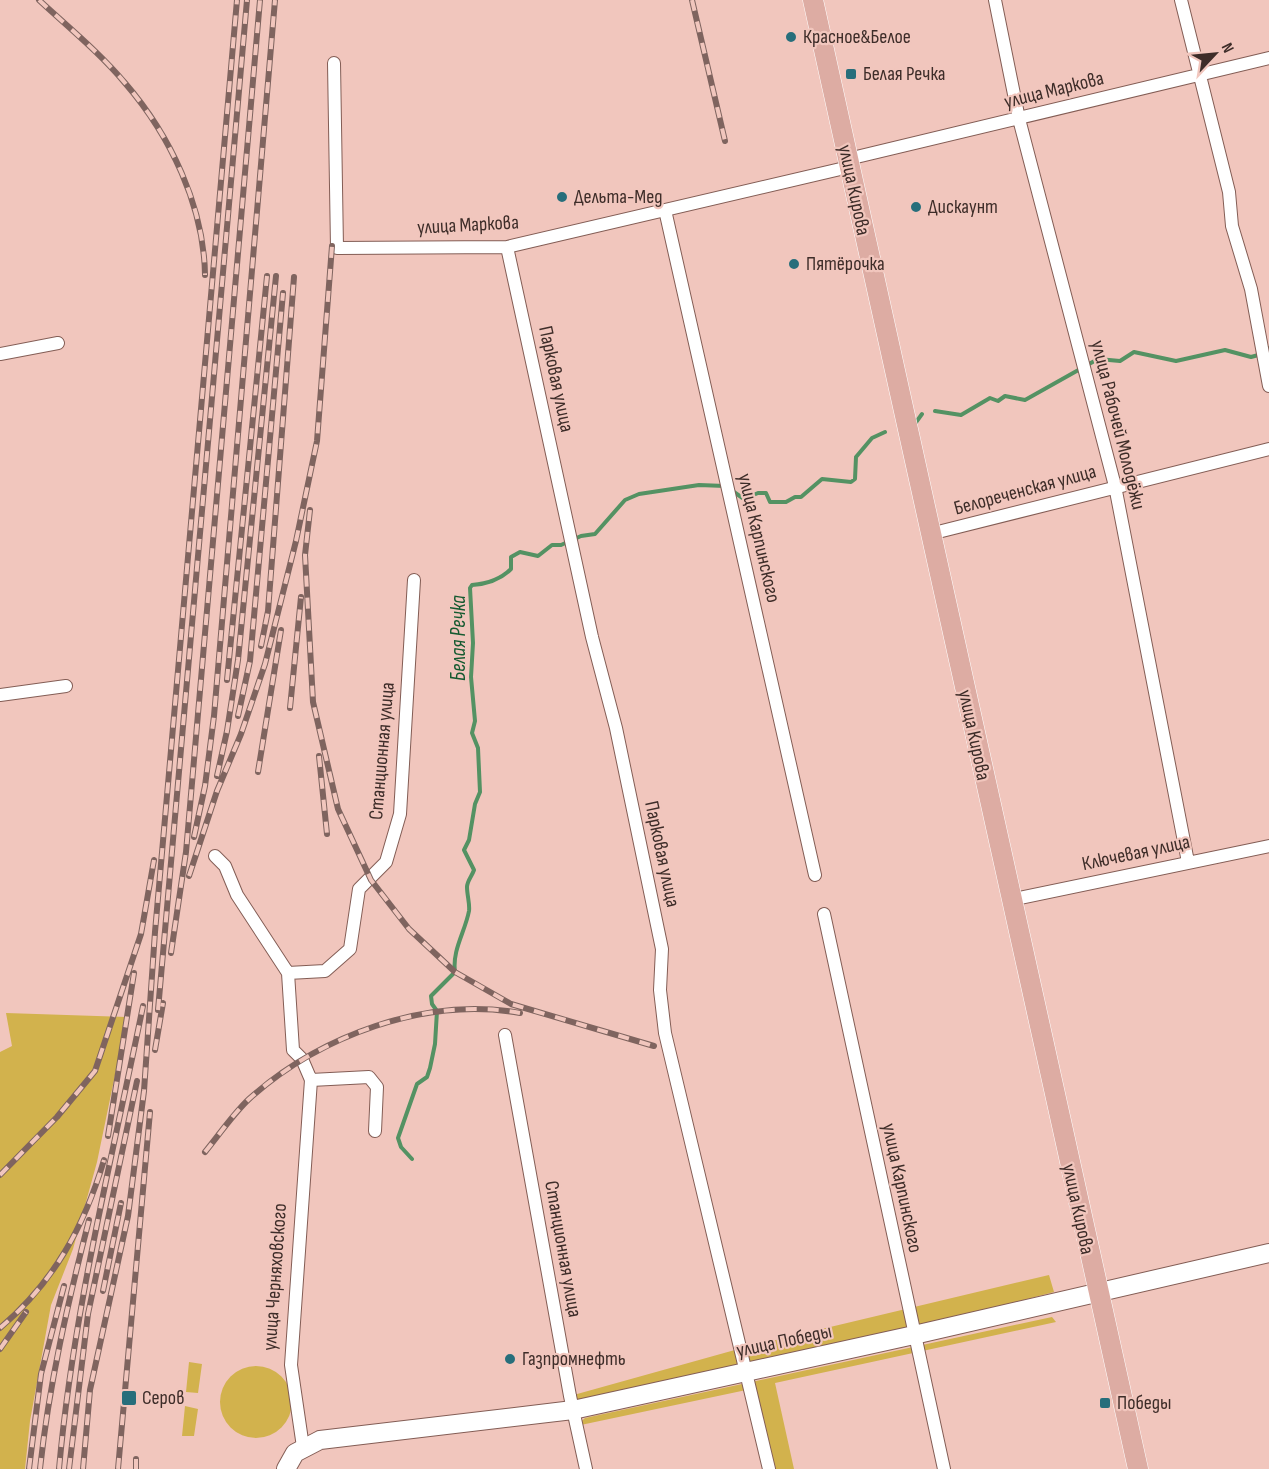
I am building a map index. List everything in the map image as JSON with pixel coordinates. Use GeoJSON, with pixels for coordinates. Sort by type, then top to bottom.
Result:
{"type":"FeatureCollection","features":[{"type":"Feature","properties":{"kind":"main road","name":"улица Кирова"},"geometry":{"type":"LineString","coordinates":[[813,0],[1010,900],[1138,1469]]}},
{"type":"Feature","properties":{"kind":"main road","name":"улица Победы"},"geometry":{"type":"LineString","coordinates":[[303,1447],[320,1440],[573,1410],[914,1335],[1269,1253]]}},
{"type":"Feature","properties":{"kind":"main road"},"geometry":{"type":"LineString","coordinates":[[286,1469],[295,1453],[303,1447]]}},
{"type":"Feature","properties":{"kind":"street","name":"улица Рабочей Молодёжи"},"geometry":{"type":"LineString","coordinates":[[995,0],[1019,119],[1115,486],[1188,862]]}},
{"type":"Feature","properties":{"kind":"street"},"geometry":{"type":"LineString","coordinates":[[1182,0],[1198,74],[1229,192],[1232,226],[1251,289],[1269,386]]}},
{"type":"Feature","properties":{"kind":"street","name":"улица Маркова"},"geometry":{"type":"LineString","coordinates":[[334,63],[337,248],[507,247],[665,210],[1269,57]]}},
{"type":"Feature","properties":{"kind":"street","name":"улица Карпинского"},"geometry":{"type":"LineString","coordinates":[[665,210],[815,875]]}},
{"type":"Feature","properties":{"kind":"street","name":"Парковая улица"},"geometry":{"type":"LineString","coordinates":[[507,247],[592,637],[616,728],[662,949],[660,990],[665,1033],[769,1469]]}},
{"type":"Feature","properties":{"kind":"street"},"geometry":{"type":"LineString","coordinates":[[0,354],[58,343]]}},
{"type":"Feature","properties":{"kind":"street","name":"Белореченская улица"},"geometry":{"type":"LineString","coordinates":[[930,534],[1269,448]]}},
{"type":"Feature","properties":{"kind":"street","name":"Станционная улица"},"geometry":{"type":"LineString","coordinates":[[288,973],[325,971],[350,949],[359,889],[386,862],[400,814],[414,580]]}},
{"type":"Feature","properties":{"kind":"street"},"geometry":{"type":"LineString","coordinates":[[0,695],[66,686]]}},
{"type":"Feature","properties":{"kind":"street","name":"Ключевая улица"},"geometry":{"type":"LineString","coordinates":[[1010,900],[1269,846]]}},
{"type":"Feature","properties":{"kind":"street"},"geometry":{"type":"LineString","coordinates":[[215,855],[225,866],[237,895],[288,973],[292,1050],[302,1059],[311,1080],[369,1077],[377,1087],[375,1131]]}},
{"type":"Feature","properties":{"kind":"street","name":"улица Карпинского"},"geometry":{"type":"LineString","coordinates":[[824,914],[944,1469]]}},
{"type":"Feature","properties":{"kind":"street","name":"Станционная улица"},"geometry":{"type":"LineString","coordinates":[[505,1035],[573,1410],[586,1469]]}},
{"type":"Feature","properties":{"kind":"street","name":"улица Черняховского"},"geometry":{"type":"LineString","coordinates":[[303,1447],[291,1365],[311,1080]]}},
{"type":"Feature","properties":{"kind":"shaded area"},"geometry":{"type":"Polygon","coordinates":[[[6,1013],[127,1017],[97,1162],[73,1249],[51,1305],[30,1421],[25,1469],[0,1469],[0,1052],[12,1046],[6,1013]]]}},
{"type":"Feature","properties":{"kind":"shaded area"},"geometry":{"type":"Polygon","coordinates":[[[1049,1275],[1054,1292],[935,1323],[571,1402],[570,1396],[742,1348],[1049,1275]]]}},
{"type":"Feature","properties":{"kind":"shaded area"},"geometry":{"type":"Polygon","coordinates":[[[1052,1317],[1056,1322],[775,1383],[794,1469],[769,1469],[751,1389],[576,1426],[585,1418],[1052,1317]]]}},
{"type":"Feature","properties":{"kind":"shaded area"},"geometry":{"type":"Polygon","coordinates":[[[189,1362],[202,1364],[198,1393],[186,1392],[189,1362]]]}},
{"type":"Feature","properties":{"kind":"shaded area"},"geometry":{"type":"Polygon","coordinates":[[[263,1366],[282,1376],[290,1388],[292,1402],[290,1416],[282,1428],[270,1436],[249,1438],[230,1428],[222,1416],[220,1395],[230,1376],[242,1368],[263,1366]]]}},
{"type":"Feature","properties":{"kind":"shaded area"},"geometry":{"type":"Polygon","coordinates":[[[185,1406],[198,1409],[194,1436],[182,1436],[185,1406]]]}},
{"type":"Feature","properties":{"kind":"waterway","name":"Белая Речка"},"geometry":{"type":"LineString","coordinates":[[935,411],[961,415],[990,398],[998,401],[1005,396],[1025,400],[1098,359],[1120,361],[1134,352],[1176,361],[1225,350],[1251,357],[1262,354],[1269,348]]}},
{"type":"Feature","properties":{"kind":"waterway","name":"Белая Речка"},"geometry":{"type":"LineString","coordinates":[[914,425],[922,414]]}},
{"type":"Feature","properties":{"kind":"waterway","name":"Белая Речка"},"geometry":{"type":"LineString","coordinates":[[731,490],[744,499],[758,493],[766,493],[770,502],[786,502],[795,497],[801,497],[822,479],[851,482],[855,479],[856,457],[872,438],[885,432]]}},
{"type":"Feature","properties":{"kind":"waterway","name":"Белая Речка"},"geometry":{"type":"LineString","coordinates":[[412,1159],[401,1147],[398,1138],[417,1084],[427,1077],[430,1068],[435,1044],[437,1011],[432,1004],[431,996],[455,972],[455,956],[469,911],[467,885],[474,870],[464,850],[469,840],[475,804],[480,792],[478,748],[472,733],[475,721],[471,677],[473,643],[470,588],[472,585],[498,579],[511,569],[511,557],[520,552],[538,556],[552,545],[561,545],[581,536],[595,534],[625,500],[639,494],[699,485],[725,486]]}},
{"type":"Feature","properties":{"kind":"railway"},"geometry":{"type":"LineString","coordinates":[[39,0],[115,72],[141,103],[170,148],[191,198],[198,223],[205,275]]}},
{"type":"Feature","properties":{"kind":"railway"},"geometry":{"type":"LineString","coordinates":[[83,1469],[90,1390],[128,1216],[144,1091],[155,932],[237,0]]}},
{"type":"Feature","properties":{"kind":"railway"},"geometry":{"type":"LineString","coordinates":[[158,1010],[247,0]]}},
{"type":"Feature","properties":{"kind":"railway"},"geometry":{"type":"LineString","coordinates":[[171,953],[186,852],[260,0]]}},
{"type":"Feature","properties":{"kind":"railway"},"geometry":{"type":"LineString","coordinates":[[194,837],[205,786],[214,716],[275,0]]}},
{"type":"Feature","properties":{"kind":"railway"},"geometry":{"type":"LineString","coordinates":[[692,0],[725,141]]}},
{"type":"Feature","properties":{"kind":"railway"},"geometry":{"type":"LineString","coordinates":[[189,876],[217,791],[241,734],[265,664],[296,541],[317,441],[332,246]]}},
{"type":"Feature","properties":{"kind":"railway"},"geometry":{"type":"LineString","coordinates":[[227,680],[267,276]]}},
{"type":"Feature","properties":{"kind":"railway"},"geometry":{"type":"LineString","coordinates":[[217,776],[227,731],[238,660],[276,276]]}},
{"type":"Feature","properties":{"kind":"railway"},"geometry":{"type":"LineString","coordinates":[[261,646],[268,611],[294,277]]}},
{"type":"Feature","properties":{"kind":"railway"},"geometry":{"type":"LineString","coordinates":[[238,716],[250,661],[283,293]]}},
{"type":"Feature","properties":{"kind":"railway"},"geometry":{"type":"LineString","coordinates":[[310,510],[305,555],[313,702],[338,809],[371,880],[409,929],[455,972],[511,1004],[654,1046]]}},
{"type":"Feature","properties":{"kind":"railway"},"geometry":{"type":"LineString","coordinates":[[290,708],[301,597]]}},
{"type":"Feature","properties":{"kind":"railway"},"geometry":{"type":"LineString","coordinates":[[258,772],[281,630]]}},
{"type":"Feature","properties":{"kind":"railway"},"geometry":{"type":"LineString","coordinates":[[319,756],[327,834]]}},
{"type":"Feature","properties":{"kind":"railway"},"geometry":{"type":"LineString","coordinates":[[0,1175],[57,1117],[95,1071],[141,934],[154,860]]}},
{"type":"Feature","properties":{"kind":"railway"},"geometry":{"type":"LineString","coordinates":[[108,1136],[134,973]]}},
{"type":"Feature","properties":{"kind":"railway"},"geometry":{"type":"LineString","coordinates":[[155,1050],[163,1003]]}},
{"type":"Feature","properties":{"kind":"railway"},"geometry":{"type":"LineString","coordinates":[[59,1469],[65,1410],[84,1294],[143,1006]]}},
{"type":"Feature","properties":{"kind":"railway"},"geometry":{"type":"LineString","coordinates":[[205,1152],[249,1099],[308,1057],[341,1040],[376,1026],[411,1016],[448,1010],[484,1009],[520,1013]]}},
{"type":"Feature","properties":{"kind":"railway"},"geometry":{"type":"LineString","coordinates":[[69,1469],[88,1314],[137,1081]]}},
{"type":"Feature","properties":{"kind":"railway"},"geometry":{"type":"LineString","coordinates":[[118,1469],[150,1112]]}},
{"type":"Feature","properties":{"kind":"railway"},"geometry":{"type":"LineString","coordinates":[[0,1328],[36,1292],[65,1252],[87,1208],[104,1160]]}},
{"type":"Feature","properties":{"kind":"railway"},"geometry":{"type":"LineString","coordinates":[[103,1291],[121,1203]]}},
{"type":"Feature","properties":{"kind":"railway"},"geometry":{"type":"LineString","coordinates":[[40,1469],[48,1406],[60,1343],[89,1220]]}},
{"type":"Feature","properties":{"kind":"railway"},"geometry":{"type":"LineString","coordinates":[[29,1469],[41,1374],[64,1286]]}},
{"type":"Feature","properties":{"kind":"railway"},"geometry":{"type":"LineString","coordinates":[[0,1349],[26,1312]]}},
{"type":"Feature","properties":{"kind":"railway"},"geometry":{"type":"LineString","coordinates":[[136,1459],[136,1469]]}},
{"type":"Feature","properties":{"kind":"place","name":"Красное&Белое"},"geometry":{"type":"Point","coordinates":[791,37]}},
{"type":"Feature","properties":{"kind":"place","name":"Белая Речка"},"geometry":{"type":"Point","coordinates":[851,74]}},
{"type":"Feature","properties":{"kind":"place","name":"Дельта-Мед"},"geometry":{"type":"Point","coordinates":[562,197]}},
{"type":"Feature","properties":{"kind":"place","name":"Дискаунт"},"geometry":{"type":"Point","coordinates":[916,207]}},
{"type":"Feature","properties":{"kind":"place","name":"Пятёрочка"},"geometry":{"type":"Point","coordinates":[794,264]}},
{"type":"Feature","properties":{"kind":"place","name":"Газпромнефть"},"geometry":{"type":"Point","coordinates":[510,1359]}},
{"type":"Feature","properties":{"kind":"place","name":"Серов"},"geometry":{"type":"Point","coordinates":[129,1398]}},
{"type":"Feature","properties":{"kind":"place","name":"Победы"},"geometry":{"type":"Point","coordinates":[1105,1403]}}]}
